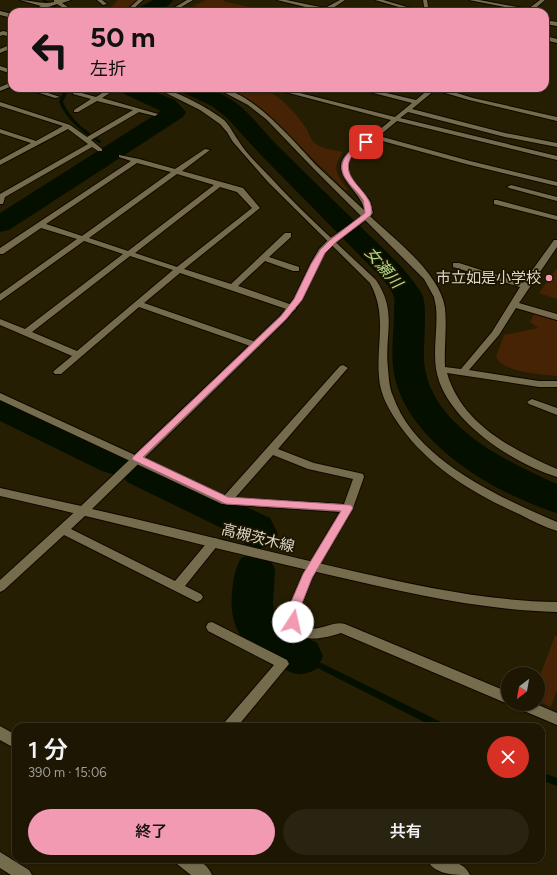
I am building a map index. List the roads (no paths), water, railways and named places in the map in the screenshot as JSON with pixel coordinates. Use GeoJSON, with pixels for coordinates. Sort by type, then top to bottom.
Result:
{"type":"FeatureCollection","features":[{"type":"Feature","properties":{"kind":"street"},"geometry":{"type":"LineString","coordinates":[[22,0],[46,5]]}},
{"type":"Feature","properties":{"kind":"street"},"geometry":{"type":"LineString","coordinates":[[39,8],[55,2],[68,0]]}},
{"type":"Feature","properties":{"kind":"street"},"geometry":{"type":"LineString","coordinates":[[99,0],[105,4]]}},
{"type":"Feature","properties":{"kind":"street"},"geometry":{"type":"LineString","coordinates":[[132,8],[141,0]]}},
{"type":"Feature","properties":{"kind":"street"},"geometry":{"type":"LineString","coordinates":[[176,8],[191,0]]}},
{"type":"Feature","properties":{"kind":"street"},"geometry":{"type":"LineString","coordinates":[[278,0],[311,8]]}},
{"type":"Feature","properties":{"kind":"street"},"geometry":{"type":"LineString","coordinates":[[329,8],[343,0]]}},
{"type":"Feature","properties":{"kind":"street"},"geometry":{"type":"LineString","coordinates":[[377,0],[407,8]]}},
{"type":"Feature","properties":{"kind":"street"},"geometry":{"type":"LineString","coordinates":[[474,0],[514,8]]}},
{"type":"Feature","properties":{"kind":"street"},"geometry":{"type":"LineString","coordinates":[[533,8],[543,0]]}},
{"type":"Feature","properties":{"kind":"street"},"geometry":{"type":"LineString","coordinates":[[55,2],[66,8]]}},
{"type":"Feature","properties":{"kind":"street"},"geometry":{"type":"LineString","coordinates":[[40,92],[57,97]]}},
{"type":"Feature","properties":{"kind":"street"},"geometry":{"type":"LineString","coordinates":[[75,92],[155,114]]}},
{"type":"Feature","properties":{"kind":"street"},"geometry":{"type":"LineString","coordinates":[[76,111],[107,92]]}},
{"type":"Feature","properties":{"kind":"street"},"geometry":{"type":"LineString","coordinates":[[168,92],[206,110],[224,124],[233,135],[235,141],[270,180],[334,240],[380,293],[386,312],[383,359],[385,386],[394,409],[409,432],[430,455],[458,477],[507,505],[557,528]]}},
{"type":"Feature","properties":{"kind":"street"},"geometry":{"type":"LineString","coordinates":[[227,92],[240,98],[264,114],[364,218],[413,262],[434,287],[440,302],[441,369],[449,394],[460,409],[488,435],[507,448],[557,473]]}},
{"type":"Feature","properties":{"kind":"street"},"geometry":{"type":"LineString","coordinates":[[289,92],[482,142],[557,158]]}},
{"type":"Feature","properties":{"kind":"street"},"geometry":{"type":"LineString","coordinates":[[374,92],[417,102]]}},
{"type":"Feature","properties":{"kind":"street"},"geometry":{"type":"LineString","coordinates":[[0,587],[83,511],[256,345],[292,308],[298,300],[322,251],[334,240],[364,218],[369,209],[366,200],[347,177],[344,166],[346,160],[353,150],[374,137],[398,119],[429,92]]}},
{"type":"Feature","properties":{"kind":"street"},"geometry":{"type":"LineString","coordinates":[[447,92],[557,119]]}},
{"type":"Feature","properties":{"kind":"street"},"geometry":{"type":"LineString","coordinates":[[0,104],[68,126],[100,150]]}},
{"type":"Feature","properties":{"kind":"street"},"geometry":{"type":"LineString","coordinates":[[1,198],[138,110]]}},
{"type":"Feature","properties":{"kind":"street"},"geometry":{"type":"LineString","coordinates":[[408,110],[505,135],[557,145]]}},
{"type":"Feature","properties":{"kind":"street"},"geometry":{"type":"LineString","coordinates":[[1,162],[68,126]]}},
{"type":"Feature","properties":{"kind":"street"},"geometry":{"type":"LineString","coordinates":[[0,131],[36,143]]}},
{"type":"Feature","properties":{"kind":"street"},"geometry":{"type":"LineString","coordinates":[[374,137],[468,163],[557,184]]}},
{"type":"Feature","properties":{"kind":"street"},"geometry":{"type":"LineString","coordinates":[[0,298],[207,150]]}},
{"type":"Feature","properties":{"kind":"street"},"geometry":{"type":"LineString","coordinates":[[58,372],[179,270],[256,208],[240,190],[121,156]]}},
{"type":"Feature","properties":{"kind":"street"},"geometry":{"type":"LineString","coordinates":[[0,252],[137,160]]}},
{"type":"Feature","properties":{"kind":"street"},"geometry":{"type":"LineString","coordinates":[[26,333],[219,184]]}},
{"type":"Feature","properties":{"kind":"street"},"geometry":{"type":"LineString","coordinates":[[510,187],[557,199]]}},
{"type":"Feature","properties":{"kind":"street"},"geometry":{"type":"LineString","coordinates":[[497,202],[557,218]]}},
{"type":"Feature","properties":{"kind":"street"},"geometry":{"type":"LineString","coordinates":[[42,225],[292,308]]}},
{"type":"Feature","properties":{"kind":"street"},"geometry":{"type":"LineString","coordinates":[[232,287],[288,235]]}},
{"type":"Feature","properties":{"kind":"street"},"geometry":{"type":"LineString","coordinates":[[464,371],[496,333],[525,286],[557,242]]}},
{"type":"Feature","properties":{"kind":"street"},"geometry":{"type":"LineString","coordinates":[[264,258],[296,269]]}},
{"type":"Feature","properties":{"kind":"street"},"geometry":{"type":"LineString","coordinates":[[456,265],[525,286]]}},
{"type":"Feature","properties":{"kind":"street"},"geometry":{"type":"LineString","coordinates":[[139,304],[256,345]]}},
{"type":"Feature","properties":{"kind":"street"},"geometry":{"type":"LineString","coordinates":[[513,304],[557,317]]}},
{"type":"Feature","properties":{"kind":"street"},"geometry":{"type":"LineString","coordinates":[[0,322],[78,355]]}},
{"type":"Feature","properties":{"kind":"street"},"geometry":{"type":"LineString","coordinates":[[226,501],[343,368]]}},
{"type":"Feature","properties":{"kind":"street"},"geometry":{"type":"LineString","coordinates":[[441,369],[464,371],[539,384],[557,384]]}},
{"type":"Feature","properties":{"kind":"street"},"geometry":{"type":"LineString","coordinates":[[0,396],[137,458],[226,501],[348,508]]}},
{"type":"Feature","properties":{"kind":"street"},"geometry":{"type":"LineString","coordinates":[[532,402],[557,412]]}},
{"type":"Feature","properties":{"kind":"street"},"geometry":{"type":"LineString","coordinates":[[271,450],[312,466],[359,477],[348,508],[307,576],[291,616],[293,622],[300,630],[313,634],[322,634],[341,628],[501,695]]}},
{"type":"Feature","properties":{"kind":"street","name":"高槻茨木線"},"geometry":{"type":"LineString","coordinates":[[0,492],[214,542],[312,567],[464,600],[532,607],[557,607]]}},
{"type":"Feature","properties":{"kind":"street"},"geometry":{"type":"LineString","coordinates":[[63,530],[197,597]]}},
{"type":"Feature","properties":{"kind":"street"},"geometry":{"type":"LineString","coordinates":[[177,587],[214,542]]}},
{"type":"Feature","properties":{"kind":"street"},"geometry":{"type":"LineString","coordinates":[[212,627],[286,660],[232,723]]}},
{"type":"Feature","properties":{"kind":"street"},"geometry":{"type":"LineString","coordinates":[[538,711],[557,719]]}},
{"type":"Feature","properties":{"kind":"street"},"geometry":{"type":"LineString","coordinates":[[0,732],[12,740]]}},
{"type":"Feature","properties":{"kind":"street"},"geometry":{"type":"LineString","coordinates":[[0,859],[24,875]]}},
{"type":"Feature","properties":{"kind":"street"},"geometry":{"type":"LineString","coordinates":[[187,863],[199,874]]}},
{"type":"Feature","properties":{"kind":"street"},"geometry":{"type":"LineString","coordinates":[[441,863],[462,875]]}},
{"type":"Feature","properties":{"kind":"waterway"},"geometry":{"type":"LineString","coordinates":[[43,0],[57,8]]}},
{"type":"Feature","properties":{"kind":"waterway","name":"女瀬川"},"geometry":{"type":"LineString","coordinates":[[151,8],[165,0]]}},
{"type":"Feature","properties":{"kind":"waterway"},"geometry":{"type":"LineString","coordinates":[[65,92],[61,102],[72,120],[100,142]]}},
{"type":"Feature","properties":{"kind":"waterway"},"geometry":{"type":"LineString","coordinates":[[0,224],[175,112],[167,105],[136,92]]}},
{"type":"Feature","properties":{"kind":"waterway","name":"女瀬川"},"geometry":{"type":"LineString","coordinates":[[198,92],[220,102],[235,113],[267,148],[396,277],[409,299],[409,368],[415,392],[428,414],[445,433],[465,450],[512,478],[557,499]]}},
{"type":"Feature","properties":{"kind":"waterway"},"geometry":{"type":"LineString","coordinates":[[0,407],[115,462]]}},
{"type":"Feature","properties":{"kind":"waterway"},"geometry":{"type":"LineString","coordinates":[[140,473],[256,528],[259,534]]}},
{"type":"Feature","properties":{"kind":"waterway"},"geometry":{"type":"LineString","coordinates":[[255,569],[252,603],[253,615],[256,624],[270,639],[301,656]]}},
{"type":"Feature","properties":{"kind":"waterway"},"geometry":{"type":"LineString","coordinates":[[301,656],[434,723]]}},
{"type":"Feature","properties":{"kind":"waterway"},"geometry":{"type":"LineString","coordinates":[[545,778],[557,782]]}},
{"type":"Feature","properties":{"kind":"place","name":"市立如是小学校"},"geometry":{"type":"Point","coordinates":[549,278]}}]}
